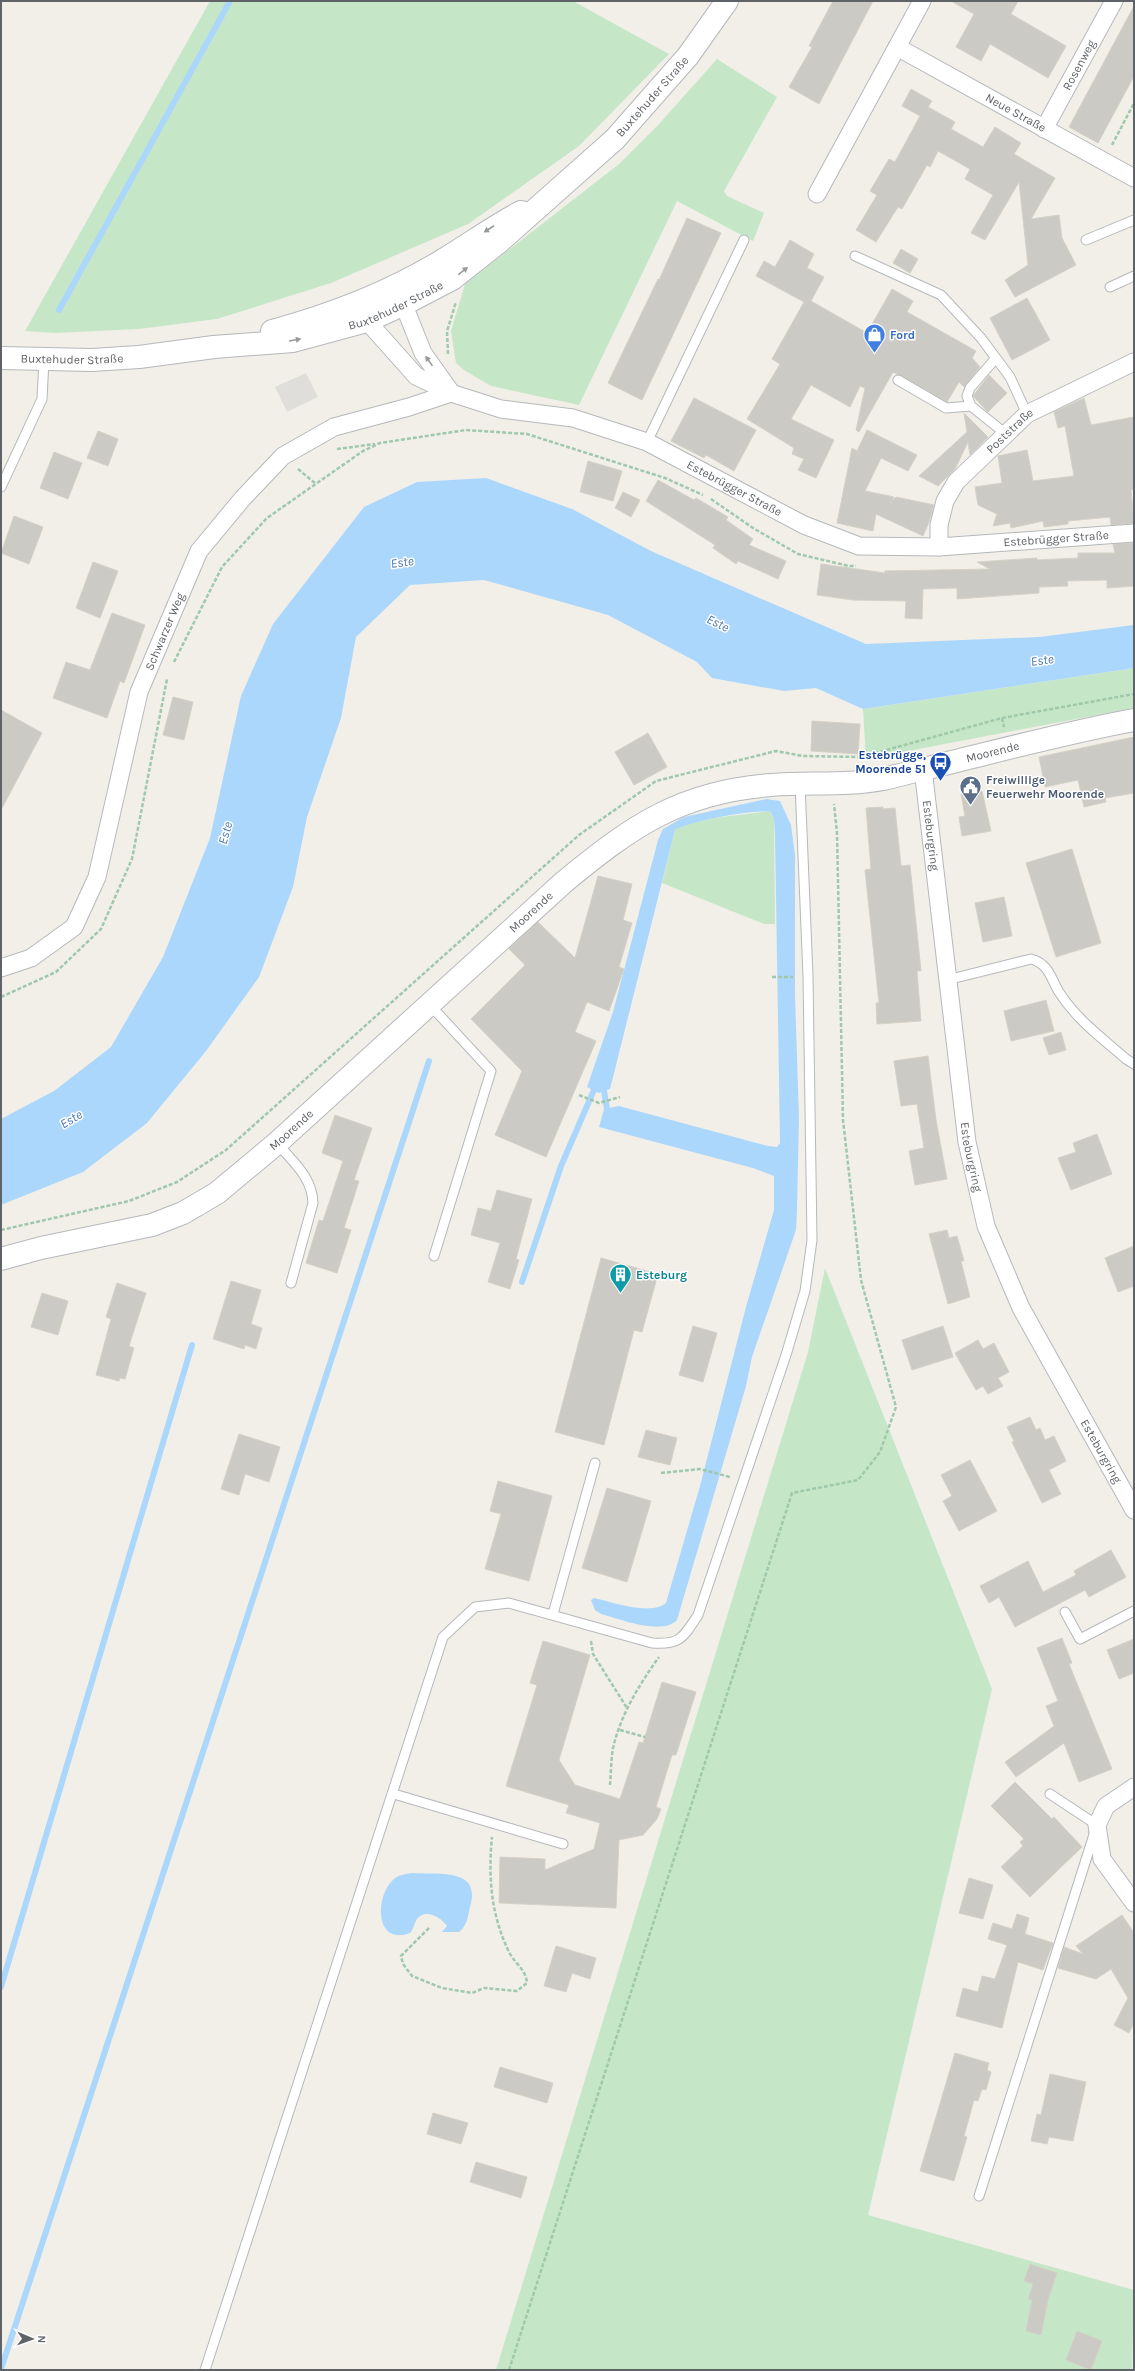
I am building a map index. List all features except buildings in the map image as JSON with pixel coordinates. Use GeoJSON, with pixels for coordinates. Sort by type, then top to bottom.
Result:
{"type":"FeatureCollection","features":[{"type":"Feature","properties":{"kind":"street","name":"Buxtehuder Straße"},"geometry":{"type":"LineString","coordinates":[[1,358],[44,360],[139,358],[214,347],[293,341],[364,312],[404,304],[452,279],[499,242],[615,139],[649,103],[688,56],[726,1]]}},
{"type":"Feature","properties":{"kind":"street"},"geometry":{"type":"LineString","coordinates":[[817,194],[922,1]]}},
{"type":"Feature","properties":{"kind":"street","name":"Rosenweg"},"geometry":{"type":"LineString","coordinates":[[1044,129],[1114,1]]}},
{"type":"Feature","properties":{"kind":"street","name":"Neue Straße"},"geometry":{"type":"LineString","coordinates":[[897,47],[1134,178]]}},
{"type":"Feature","properties":{"kind":"street","name":"Buxtehuder Straße"},"geometry":{"type":"LineString","coordinates":[[364,312],[395,285],[443,261],[493,227],[548,197]]}},
{"type":"Feature","properties":{"kind":"street"},"geometry":{"type":"LineString","coordinates":[[395,285],[423,353],[451,393]]}},
{"type":"Feature","properties":{"kind":"street","name":"Estebrügger Straße"},"geometry":{"type":"LineString","coordinates":[[364,312],[416,376],[451,393],[501,410],[573,418],[647,442],[804,525],[859,546],[939,547],[1134,533]]}},
{"type":"Feature","properties":{"kind":"street","name":"Poststraße"},"geometry":{"type":"LineString","coordinates":[[939,547],[939,525],[942,513],[946,501],[956,482],[1027,414],[1134,362]]}},
{"type":"Feature","properties":{"kind":"street","name":"Schwarzer Weg"},"geometry":{"type":"LineString","coordinates":[[1,968],[31,958],[74,927],[97,877],[139,692],[199,551],[243,498],[283,456],[334,427],[409,407],[451,393]]}},
{"type":"Feature","properties":{"kind":"street","name":"Moorende"},"geometry":{"type":"LineString","coordinates":[[1,1259],[41,1248],[152,1225],[183,1213],[217,1193],[277,1143],[564,882],[611,843],[640,823],[678,805],[707,795],[770,785],[832,784],[883,779],[1134,720]]}},
{"type":"Feature","properties":{"kind":"street","name":"Esteburgring"},"geometry":{"type":"LineString","coordinates":[[923,769],[967,1142],[986,1226],[1021,1308],[1134,1510]]}},
{"type":"Feature","properties":{"kind":"street"},"geometry":{"type":"LineString","coordinates":[[1134,1787],[1106,1806],[1097,1825],[1102,1859],[1134,1903]]}},
{"type":"Feature","properties":{"kind":"lane"},"geometry":{"type":"LineString","coordinates":[[1086,240],[1134,220]]}},
{"type":"Feature","properties":{"kind":"lane"},"geometry":{"type":"LineString","coordinates":[[647,442],[744,240]]}},
{"type":"Feature","properties":{"kind":"lane"},"geometry":{"type":"LineString","coordinates":[[855,256],[941,296],[980,338],[1010,377],[1027,414]]}},
{"type":"Feature","properties":{"kind":"lane"},"geometry":{"type":"LineString","coordinates":[[1110,287],[1134,276]]}},
{"type":"Feature","properties":{"kind":"lane"},"geometry":{"type":"LineString","coordinates":[[996,358],[970,388],[967,396],[972,406],[1006,434]]}},
{"type":"Feature","properties":{"kind":"lane"},"geometry":{"type":"LineString","coordinates":[[1,487],[42,399],[44,360]]}},
{"type":"Feature","properties":{"kind":"lane"},"geometry":{"type":"LineString","coordinates":[[898,380],[946,408],[972,406]]}},
{"type":"Feature","properties":{"kind":"lane"},"geometry":{"type":"LineString","coordinates":[[205,2370],[394,1794],[443,1636],[475,1607],[509,1603],[553,1614],[652,1643],[669,1644],[685,1635],[698,1615],[786,1355],[805,1291],[812,1240],[808,976],[800,784]]}},
{"type":"Feature","properties":{"kind":"lane"},"geometry":{"type":"LineString","coordinates":[[947,980],[1031,959],[1040,961],[1047,967],[1059,992],[1079,1018],[1126,1059],[1134,1064]]}},
{"type":"Feature","properties":{"kind":"lane"},"geometry":{"type":"LineString","coordinates":[[430,1005],[491,1071],[434,1256]]}},
{"type":"Feature","properties":{"kind":"lane"},"geometry":{"type":"LineString","coordinates":[[277,1143],[310,1184],[312,1194],[313,1204],[291,1283]]}},
{"type":"Feature","properties":{"kind":"lane"},"geometry":{"type":"LineString","coordinates":[[553,1614],[595,1463]]}},
{"type":"Feature","properties":{"kind":"lane"},"geometry":{"type":"LineString","coordinates":[[1065,1612],[1080,1639],[1134,1611]]}},
{"type":"Feature","properties":{"kind":"lane"},"geometry":{"type":"LineString","coordinates":[[394,1794],[564,1844]]}},
{"type":"Feature","properties":{"kind":"lane"},"geometry":{"type":"LineString","coordinates":[[979,2196],[1097,1825],[1050,1794]]}},
{"type":"Feature","properties":{"kind":"path"},"geometry":{"type":"LineString","coordinates":[[1104,162],[1134,103]]}},
{"type":"Feature","properties":{"kind":"path"},"geometry":{"type":"LineString","coordinates":[[449,360],[448,331],[458,296],[452,279]]}},
{"type":"Feature","properties":{"kind":"path"},"geometry":{"type":"LineString","coordinates":[[174,663],[222,567],[267,518],[363,450],[380,443],[466,430],[527,434],[665,478],[708,498],[753,528],[798,554],[849,566],[864,566]]}},
{"type":"Feature","properties":{"kind":"path"},"geometry":{"type":"LineString","coordinates":[[1,997],[56,972],[101,929],[132,860],[167,677]]}},
{"type":"Feature","properties":{"kind":"path"},"geometry":{"type":"LineString","coordinates":[[1,1230],[129,1201],[177,1182],[226,1150],[579,835],[656,781],[776,751],[803,756],[861,757],[1002,718],[1134,694]]}},
{"type":"Feature","properties":{"kind":"path"},"geometry":{"type":"LineString","coordinates":[[509,2370],[792,1493],[858,1480],[880,1452],[896,1407],[861,1280],[843,1120],[837,833],[832,784]]}},
{"type":"Feature","properties":{"kind":"path"},"geometry":{"type":"LineString","coordinates":[[772,977],[808,976]]}},
{"type":"Feature","properties":{"kind":"path"},"geometry":{"type":"LineString","coordinates":[[579,1095],[599,1103],[620,1097]]}},
{"type":"Feature","properties":{"kind":"path"},"geometry":{"type":"LineString","coordinates":[[661,1473],[700,1469],[723,1475]]}},
{"type":"Feature","properties":{"kind":"path"},"geometry":{"type":"LineString","coordinates":[[587,1624],[594,1654],[627,1708]]}},
{"type":"Feature","properties":{"kind":"path"},"geometry":{"type":"LineString","coordinates":[[610,1785],[613,1748],[627,1708],[640,1684],[669,1644]]}},
{"type":"Feature","properties":{"kind":"path"},"geometry":{"type":"LineString","coordinates":[[620,1730],[645,1737]]}},
{"type":"Feature","properties":{"kind":"path"},"geometry":{"type":"LineString","coordinates":[[429,1928],[401,1956],[403,1964],[412,1976],[442,1988],[472,1993],[484,1988],[517,1990],[527,1983],[527,1975],[510,1953],[492,1902],[489,1862],[493,1823]]}},
{"type":"Feature","properties":{"kind":"shaded area"},"geometry":{"type":"Polygon","coordinates":[[[306,373],[318,397],[287,412],[275,387],[306,373]]]}},
{"type":"Feature","properties":{"kind":"green space"},"geometry":{"type":"Polygon","coordinates":[[[210,1],[573,1],[669,54],[579,146],[468,224],[331,283],[217,319],[139,329],[55,333],[25,331],[210,1]]]}},
{"type":"Feature","properties":{"kind":"green space"},"geometry":{"type":"Polygon","coordinates":[[[717,59],[777,97],[724,191],[727,196],[764,213],[753,241],[677,201],[579,405],[491,386],[464,370],[456,363],[451,331],[465,284],[619,164],[659,124],[717,59]]]}},
{"type":"Feature","properties":{"kind":"green space"},"geometry":{"type":"Polygon","coordinates":[[[1134,668],[1134,708],[866,759],[863,709],[1134,668]]]}},
{"type":"Feature","properties":{"kind":"green space"},"geometry":{"type":"Polygon","coordinates":[[[771,812],[774,819],[775,924],[764,924],[662,883],[675,830],[689,821],[771,812]]]}},
{"type":"Feature","properties":{"kind":"green space"},"geometry":{"type":"Polygon","coordinates":[[[825,1268],[992,1689],[868,2215],[1134,2290],[1132,2370],[496,2370],[808,1352],[825,1268]]]}},
{"type":"Feature","properties":{"kind":"water","name":"Este"},"geometry":{"type":"Polygon","coordinates":[[[486,478],[572,509],[651,551],[866,644],[1039,637],[1134,625],[1134,668],[863,709],[816,688],[784,691],[712,678],[697,662],[608,615],[484,580],[410,585],[356,637],[341,718],[307,817],[293,887],[259,977],[206,1051],[147,1123],[83,1172],[1,1205],[1,1119],[54,1091],[111,1047],[163,957],[210,838],[241,696],[273,624],[364,507],[417,482],[486,478]]]}},
{"type":"Feature","properties":{"kind":"water"},"geometry":{"type":"Polygon","coordinates":[[[766,799],[780,801],[791,825],[795,855],[795,996],[799,1117],[796,1230],[752,1357],[746,1386],[677,1620],[670,1625],[661,1627],[640,1625],[601,1614],[595,1610],[591,1600],[594,1598],[620,1605],[641,1608],[659,1607],[666,1603],[700,1486],[746,1307],[774,1210],[774,1176],[753,1168],[599,1127],[604,1109],[619,1106],[768,1146],[777,1147],[780,1143],[775,835],[774,819],[771,812],[751,812],[722,816],[694,823],[675,830],[610,1089],[599,1093],[587,1087],[613,1012],[658,840],[663,829],[684,817],[766,799]]]}},
{"type":"Feature","properties":{"kind":"water"},"geometry":{"type":"Polygon","coordinates":[[[412,1873],[445,1874],[455,1876],[464,1879],[470,1885],[472,1894],[469,1914],[462,1930],[459,1932],[442,1932],[447,1926],[437,1917],[428,1914],[424,1914],[417,1919],[410,1933],[398,1935],[390,1933],[384,1927],[381,1908],[386,1889],[396,1877],[412,1873]]]}},
{"type":"Feature","properties":{"kind":"waterway"},"geometry":{"type":"LineString","coordinates":[[59,310],[230,1]]}},
{"type":"Feature","properties":{"kind":"waterway"},"geometry":{"type":"LineString","coordinates":[[1,2369],[429,1061]]}},
{"type":"Feature","properties":{"kind":"waterway"},"geometry":{"type":"LineString","coordinates":[[522,1282],[561,1166],[597,1083]]}},
{"type":"Feature","properties":{"kind":"waterway"},"geometry":{"type":"LineString","coordinates":[[603,1085],[608,1115]]}},
{"type":"Feature","properties":{"kind":"waterway"},"geometry":{"type":"LineString","coordinates":[[1,1987],[192,1345]]}},
{"type":"Feature","properties":{"kind":"place","name":"Ford"},"geometry":{"type":"Point","coordinates":[874,354]}},
{"type":"Feature","properties":{"kind":"place","name":"Estebrügge, Moorende 51"},"geometry":{"type":"Point","coordinates":[941,782]}},
{"type":"Feature","properties":{"kind":"place","name":"Freiwillige Feuerwehr Moorende"},"geometry":{"type":"Point","coordinates":[971,806]}},
{"type":"Feature","properties":{"kind":"place","name":"Esteburg"},"geometry":{"type":"Point","coordinates":[621,1294]}}]}
